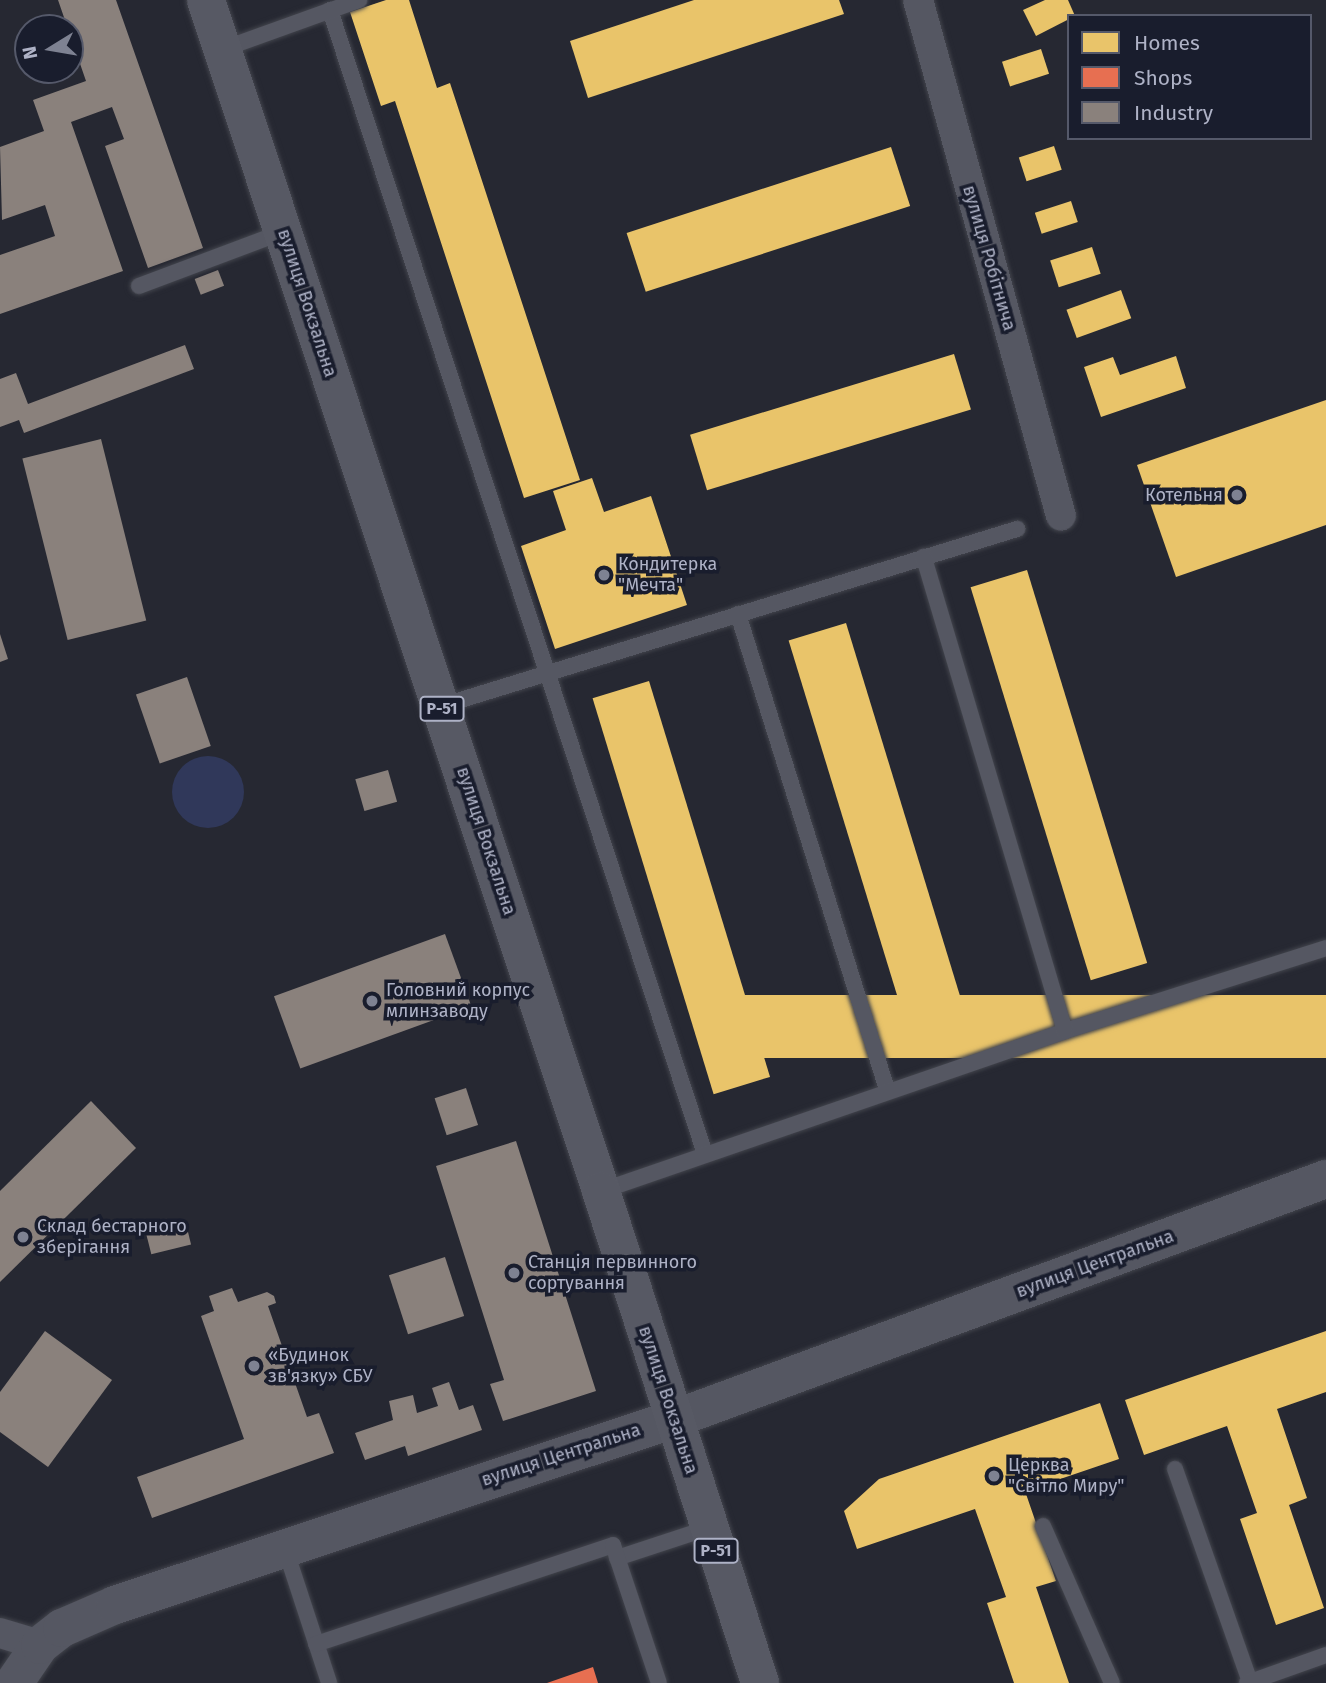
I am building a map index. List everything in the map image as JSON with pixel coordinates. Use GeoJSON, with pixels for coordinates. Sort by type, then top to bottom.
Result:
{"type":"FeatureCollection","features":[{"type":"Feature","properties":{"kind":"main road","name":"вулиця Вокзальна"},"geometry":{"type":"LineString","coordinates":[[206,0],[601,1191],[760,1683]]}},
{"type":"Feature","properties":{"kind":"street","name":"вулиця Робітнича"},"geometry":{"type":"LineString","coordinates":[[918,0],[1061,516]]}},
{"type":"Feature","properties":{"kind":"street","name":"вулиця Центральна"},"geometry":{"type":"LineString","coordinates":[[14,1683],[40,1645],[62,1628],[115,1605],[674,1419],[1326,1179]]}},
{"type":"Feature","properties":{"kind":"street"},"geometry":{"type":"LineString","coordinates":[[0,1633],[40,1645]]}},
{"type":"Feature","properties":{"kind":"lane"},"geometry":{"type":"LineString","coordinates":[[223,49],[359,0]]}},
{"type":"Feature","properties":{"kind":"lane"},"geometry":{"type":"LineString","coordinates":[[330,10],[705,1154]]}},
{"type":"Feature","properties":{"kind":"lane"},"geometry":{"type":"LineString","coordinates":[[139,286],[283,232]]}},
{"type":"Feature","properties":{"kind":"lane"},"geometry":{"type":"LineString","coordinates":[[441,706],[550,675],[738,614],[1017,529]]}},
{"type":"Feature","properties":{"kind":"lane"},"geometry":{"type":"LineString","coordinates":[[924,557],[1065,1031]]}},
{"type":"Feature","properties":{"kind":"lane"},"geometry":{"type":"LineString","coordinates":[[738,614],[887,1089]]}},
{"type":"Feature","properties":{"kind":"lane"},"geometry":{"type":"LineString","coordinates":[[601,1191],[887,1089],[1326,948]]}},
{"type":"Feature","properties":{"kind":"lane"},"geometry":{"type":"LineString","coordinates":[[1175,1469],[1249,1682],[1326,1655]]}},
{"type":"Feature","properties":{"kind":"lane"},"geometry":{"type":"LineString","coordinates":[[1043,1526],[1112,1683]]}},
{"type":"Feature","properties":{"kind":"lane"},"geometry":{"type":"LineString","coordinates":[[617,1558],[708,1528]]}},
{"type":"Feature","properties":{"kind":"lane"},"geometry":{"type":"LineString","coordinates":[[316,1644],[613,1545],[659,1683]]}},
{"type":"Feature","properties":{"kind":"lane"},"geometry":{"type":"LineString","coordinates":[[285,1548],[329,1683]]}},
{"type":"Feature","properties":{"kind":"water"},"geometry":{"type":"Polygon","coordinates":[[[208,756],[228,762],[238,772],[244,792],[238,812],[228,822],[208,828],[188,822],[178,812],[172,792],[178,772],[188,762],[208,756]]]}},
{"type":"Feature","properties":{"kind":"building: Homes"},"geometry":{"type":"Polygon","coordinates":[[[386,0],[409,0],[437,88],[450,83],[580,480],[524,498],[395,101],[381,106],[350,12],[386,0]]]}},
{"type":"Feature","properties":{"kind":"building: Homes"},"geometry":{"type":"Polygon","coordinates":[[[694,0],[839,0],[844,14],[588,98],[570,41],[694,0]]]}},
{"type":"Feature","properties":{"kind":"building: Homes"},"geometry":{"type":"Polygon","coordinates":[[[1045,0],[1068,0],[1074,14],[1067,14],[1067,20],[1036,36],[1023,10],[1045,0]]]}},
{"type":"Feature","properties":{"kind":"building: Homes"},"geometry":{"type":"Polygon","coordinates":[[[1041,49],[1049,74],[1010,86],[1002,62],[1041,49]]]}},
{"type":"Feature","properties":{"kind":"building: Homes"},"geometry":{"type":"Polygon","coordinates":[[[1054,146],[1062,170],[1027,181],[1019,157],[1054,146]]]}},
{"type":"Feature","properties":{"kind":"building: Homes"},"geometry":{"type":"Polygon","coordinates":[[[891,147],[910,206],[646,292],[627,233],[891,147]]]}},
{"type":"Feature","properties":{"kind":"building: Homes"},"geometry":{"type":"Polygon","coordinates":[[[1071,201],[1078,222],[1042,234],[1035,213],[1071,201]]]}},
{"type":"Feature","properties":{"kind":"building: Homes"},"geometry":{"type":"Polygon","coordinates":[[[1092,247],[1101,274],[1059,287],[1050,261],[1092,247]]]}},
{"type":"Feature","properties":{"kind":"building: Homes"},"geometry":{"type":"Polygon","coordinates":[[[1121,290],[1131,318],[1077,338],[1066,310],[1121,290]]]}},
{"type":"Feature","properties":{"kind":"building: Homes"},"geometry":{"type":"Polygon","coordinates":[[[954,354],[971,409],[707,490],[690,435],[954,354]]]}},
{"type":"Feature","properties":{"kind":"building: Homes"},"geometry":{"type":"Polygon","coordinates":[[[1176,356],[1186,388],[1101,417],[1084,367],[1113,357],[1120,375],[1176,356]]]}},
{"type":"Feature","properties":{"kind":"building: Homes","name":"Котельня"},"geometry":{"type":"Polygon","coordinates":[[[1326,400],[1326,525],[1176,577],[1137,465],[1326,400]]]}},
{"type":"Feature","properties":{"kind":"building: Homes","name":"Кондитерка \"Мечта\""},"geometry":{"type":"Polygon","coordinates":[[[592,478],[604,512],[651,496],[687,605],[555,649],[521,546],[566,530],[553,491],[592,478]]]}},
{"type":"Feature","properties":{"kind":"building: Homes"},"geometry":{"type":"Polygon","coordinates":[[[1027,570],[1147,963],[1091,980],[971,587],[1027,570]]]}},
{"type":"Feature","properties":{"kind":"building: Homes"},"geometry":{"type":"Polygon","coordinates":[[[846,623],[966,1017],[909,1035],[789,641],[846,623]]]}},
{"type":"Feature","properties":{"kind":"building: Homes"},"geometry":{"type":"Polygon","coordinates":[[[649,681],[770,1077],[714,1094],[593,698],[649,681]]]}},
{"type":"Feature","properties":{"kind":"building: Homes"},"geometry":{"type":"Polygon","coordinates":[[[716,995],[1326,995],[1326,1058],[716,1058],[716,995]]]}},
{"type":"Feature","properties":{"kind":"building: Homes"},"geometry":{"type":"Polygon","coordinates":[[[1326,1331],[1326,1392],[1277,1409],[1307,1498],[1289,1505],[1324,1608],[1276,1625],[1240,1519],[1257,1513],[1227,1426],[1144,1455],[1125,1400],[1326,1331]]]}},
{"type":"Feature","properties":{"kind":"building: Homes"},"geometry":{"type":"Polygon","coordinates":[[[1100,1403],[1119,1459],[1025,1491],[1056,1581],[1036,1587],[1069,1683],[1014,1683],[987,1603],[1006,1597],[975,1509],[857,1549],[844,1511],[879,1479],[1100,1403]]]}},
{"type":"Feature","properties":{"kind":"building: Shops"},"geometry":{"type":"Polygon","coordinates":[[[593,1667],[598,1683],[547,1683],[593,1667]]]}},
{"type":"Feature","properties":{"kind":"building: Industry"},"geometry":{"type":"Polygon","coordinates":[[[58,0],[116,0],[203,248],[148,268],[105,146],[124,139],[112,107],[71,122],[123,271],[0,314],[0,255],[55,236],[45,205],[2,220],[0,147],[44,131],[33,100],[84,84],[86,81],[84,14],[63,14],[58,0]]]}},
{"type":"Feature","properties":{"kind":"building: Industry"},"geometry":{"type":"Polygon","coordinates":[[[218,270],[224,286],[201,295],[195,279],[218,270]]]}},
{"type":"Feature","properties":{"kind":"building: Industry"},"geometry":{"type":"Polygon","coordinates":[[[185,345],[194,369],[24,433],[19,420],[0,427],[0,379],[16,373],[28,404],[185,345]]]}},
{"type":"Feature","properties":{"kind":"building: Industry"},"geometry":{"type":"Polygon","coordinates":[[[101,439],[146,620],[68,640],[22,459],[101,439]]]}},
{"type":"Feature","properties":{"kind":"building: Industry"},"geometry":{"type":"Polygon","coordinates":[[[0,634],[8,659],[0,662],[0,634]]]}},
{"type":"Feature","properties":{"kind":"building: Industry"},"geometry":{"type":"Polygon","coordinates":[[[187,677],[211,746],[160,764],[136,695],[187,677]]]}},
{"type":"Feature","properties":{"kind":"building: Industry"},"geometry":{"type":"Polygon","coordinates":[[[388,770],[397,802],[364,811],[355,779],[388,770]]]}},
{"type":"Feature","properties":{"kind":"building: Industry","name":"Головний корпус млинзаводу"},"geometry":{"type":"Polygon","coordinates":[[[445,934],[471,1006],[300,1069],[274,996],[445,934]]]}},
{"type":"Feature","properties":{"kind":"building: Industry"},"geometry":{"type":"Polygon","coordinates":[[[466,1088],[478,1125],[447,1135],[435,1098],[466,1088]]]}},
{"type":"Feature","properties":{"kind":"building: Industry","name":"Склад бестарного зберігання"},"geometry":{"type":"Polygon","coordinates":[[[91,1101],[136,1148],[0,1282],[0,1191],[91,1101]]]}},
{"type":"Feature","properties":{"kind":"building: Industry","name":"Станція первинного сортування"},"geometry":{"type":"Polygon","coordinates":[[[516,1141],[596,1391],[503,1421],[490,1384],[504,1380],[436,1166],[516,1141]]]}},
{"type":"Feature","properties":{"kind":"building: Industry"},"geometry":{"type":"Polygon","coordinates":[[[186,1224],[191,1244],[151,1254],[146,1234],[186,1224]]]}},
{"type":"Feature","properties":{"kind":"building: Industry"},"geometry":{"type":"Polygon","coordinates":[[[445,1257],[464,1316],[408,1334],[389,1275],[445,1257]]]}},
{"type":"Feature","properties":{"kind":"building: Industry"},"geometry":{"type":"Polygon","coordinates":[[[232,1288],[238,1302],[267,1292],[274,1296],[276,1303],[268,1306],[307,1417],[319,1413],[334,1453],[152,1518],[137,1477],[244,1439],[201,1316],[214,1311],[209,1296],[232,1288]]]}},
{"type":"Feature","properties":{"kind":"building: Industry"},"geometry":{"type":"Polygon","coordinates":[[[45,1331],[112,1380],[48,1467],[0,1432],[0,1392],[45,1331]]]}},
{"type":"Feature","properties":{"kind":"building: Industry"},"geometry":{"type":"Polygon","coordinates":[[[449,1382],[459,1410],[473,1405],[482,1430],[408,1456],[405,1446],[365,1460],[355,1433],[393,1420],[389,1401],[413,1395],[417,1413],[438,1406],[432,1388],[449,1382]]]}},
{"type":"Feature","properties":{"kind":"place","name":"Котельня"},"geometry":{"type":"Point","coordinates":[1237,495]}},
{"type":"Feature","properties":{"kind":"place","name":"Кондитерка \"Мечта\""},"geometry":{"type":"Point","coordinates":[604,575]}},
{"type":"Feature","properties":{"kind":"place","name":"Головний корпус млинзаводу"},"geometry":{"type":"Point","coordinates":[372,1001]}},
{"type":"Feature","properties":{"kind":"place","name":"Склад бестарного зберігання"},"geometry":{"type":"Point","coordinates":[23,1237]}},
{"type":"Feature","properties":{"kind":"place","name":"Станція первинного сортування"},"geometry":{"type":"Point","coordinates":[514,1273]}},
{"type":"Feature","properties":{"kind":"place","name":"«Будинок зв'язку» СБУ"},"geometry":{"type":"Point","coordinates":[254,1366]}},
{"type":"Feature","properties":{"kind":"place","name":"Церква \"Світло Миру\""},"geometry":{"type":"Point","coordinates":[994,1476]}}]}
